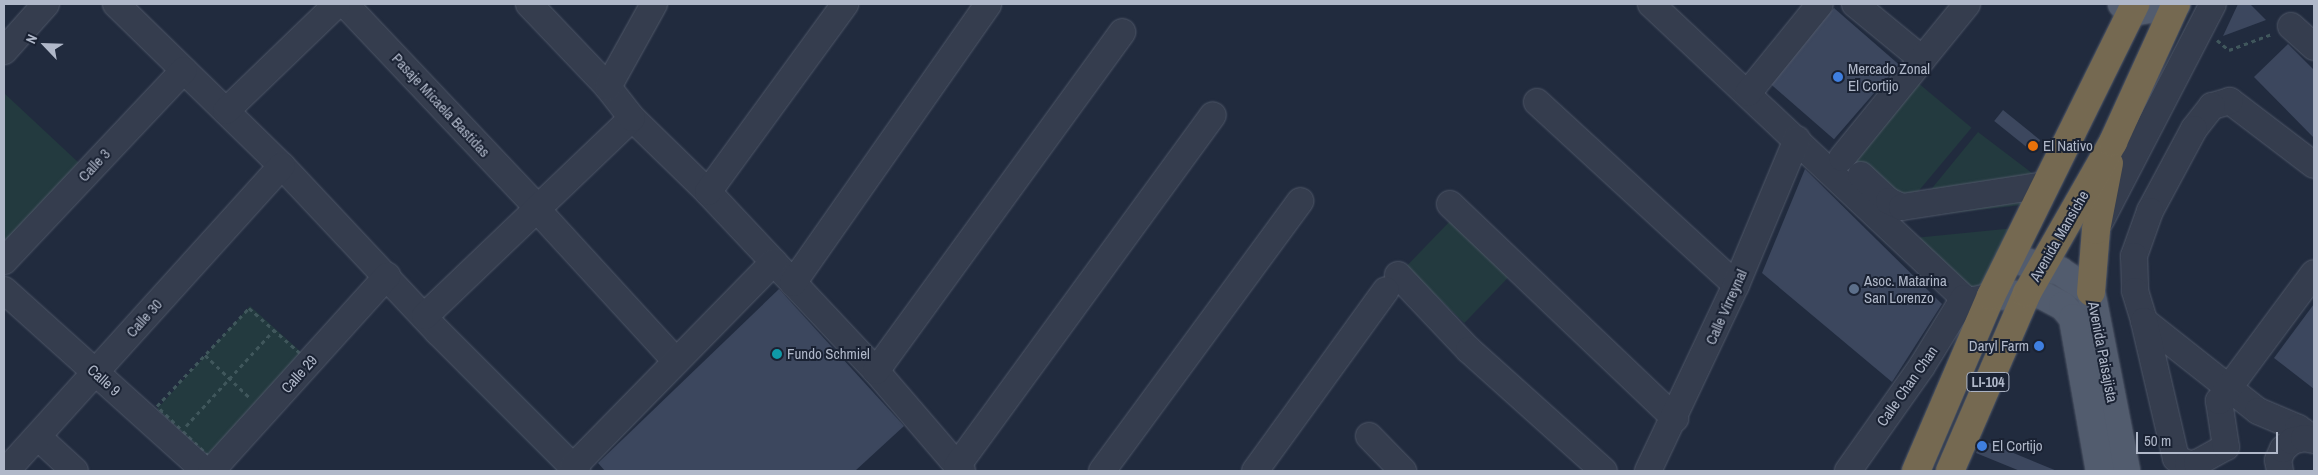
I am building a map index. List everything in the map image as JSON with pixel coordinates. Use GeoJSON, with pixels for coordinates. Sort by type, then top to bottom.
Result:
{"type":"FeatureCollection","features":[{"type":"Feature","properties":{"kind":"highway","name":"Avenida Mansiche"},"geometry":{"type":"LineString","coordinates":[[1950,471],[2027,293],[2113,142],[2176,4]]}},
{"type":"Feature","properties":{"kind":"highway","name":"Avenida Mansiche"},"geometry":{"type":"LineString","coordinates":[[1916,471],[1992,296],[2130,7]]}},
{"type":"Feature","properties":{"kind":"highway"},"geometry":{"type":"LineString","coordinates":[[2091,292],[2096,230],[2113,142]]}},
{"type":"Feature","properties":{"kind":"main road"},"geometry":{"type":"LineString","coordinates":[[2130,7],[2176,4]]}},
{"type":"Feature","properties":{"kind":"main road","name":"Avenida Paisajista"},"geometry":{"type":"LineString","coordinates":[[2010,258],[2060,271],[2091,292],[2126,471]]}},
{"type":"Feature","properties":{"kind":"main road","name":"Avenida Paisajista"},"geometry":{"type":"LineString","coordinates":[[1992,296],[2027,293],[2051,298],[2073,318],[2100,471]]}},
{"type":"Feature","properties":{"kind":"street"},"geometry":{"type":"LineString","coordinates":[[4,51],[46,4]]}},
{"type":"Feature","properties":{"kind":"street"},"geometry":{"type":"LineString","coordinates":[[116,4],[282,166],[575,469],[676,361],[774,262]]}},
{"type":"Feature","properties":{"kind":"street"},"geometry":{"type":"LineString","coordinates":[[226,111],[337,4]]}},
{"type":"Feature","properties":{"kind":"street","name":"Pasaje Micaela Bastidas"},"geometry":{"type":"LineString","coordinates":[[345,4],[540,211],[676,361]]}},
{"type":"Feature","properties":{"kind":"street"},"geometry":{"type":"LineString","coordinates":[[529,4],[608,87],[632,118],[708,192],[876,371],[959,468],[1213,115]]}},
{"type":"Feature","properties":{"kind":"street"},"geometry":{"type":"LineString","coordinates":[[608,87],[654,4]]}},
{"type":"Feature","properties":{"kind":"street"},"geometry":{"type":"LineString","coordinates":[[708,192],[845,4]]}},
{"type":"Feature","properties":{"kind":"street"},"geometry":{"type":"LineString","coordinates":[[793,283],[988,4]]}},
{"type":"Feature","properties":{"kind":"street"},"geometry":{"type":"LineString","coordinates":[[1651,4],[1842,158],[1889,201],[1902,207],[2046,185]]}},
{"type":"Feature","properties":{"kind":"street"},"geometry":{"type":"LineString","coordinates":[[1672,4],[1753,87],[1797,139],[1964,298],[1970,301],[1992,296]]}},
{"type":"Feature","properties":{"kind":"street"},"geometry":{"type":"LineString","coordinates":[[1753,87],[1820,4]]}},
{"type":"Feature","properties":{"kind":"street"},"geometry":{"type":"LineString","coordinates":[[1856,4],[1922,59]]}},
{"type":"Feature","properties":{"kind":"street"},"geometry":{"type":"LineString","coordinates":[[1842,158],[1967,4]]}},
{"type":"Feature","properties":{"kind":"street"},"geometry":{"type":"LineString","coordinates":[[2096,230],[2207,15]]}},
{"type":"Feature","properties":{"kind":"street"},"geometry":{"type":"LineString","coordinates":[[2291,26],[2314,47]]}},
{"type":"Feature","properties":{"kind":"street"},"geometry":{"type":"LineString","coordinates":[[876,371],[1122,32]]}},
{"type":"Feature","properties":{"kind":"street","name":"Calle 3"},"geometry":{"type":"LineString","coordinates":[[4,260],[184,70]]}},
{"type":"Feature","properties":{"kind":"street"},"geometry":{"type":"LineString","coordinates":[[1537,102],[1736,285]]}},
{"type":"Feature","properties":{"kind":"street"},"geometry":{"type":"LineString","coordinates":[[2314,165],[2230,102],[2212,106],[2194,129],[2139,234],[2134,256],[2135,291],[2144,321],[2176,458],[2188,464],[2197,463],[2226,446],[2220,401],[2314,273]]}},
{"type":"Feature","properties":{"kind":"street"},"geometry":{"type":"LineString","coordinates":[[425,316],[540,211],[632,118]]}},
{"type":"Feature","properties":{"kind":"street","name":"Calle Virreynal"},"geometry":{"type":"LineString","coordinates":[[1648,471],[1675,418],[1736,285],[1797,139]]}},
{"type":"Feature","properties":{"kind":"street","name":"Calle 30"},"geometry":{"type":"LineString","coordinates":[[6,471],[282,166]]}},
{"type":"Feature","properties":{"kind":"street"},"geometry":{"type":"LineString","coordinates":[[1102,471],[1300,201]]}},
{"type":"Feature","properties":{"kind":"street"},"geometry":{"type":"LineString","coordinates":[[1450,204],[1675,418]]}},
{"type":"Feature","properties":{"kind":"street","name":"Calle 29"},"geometry":{"type":"LineString","coordinates":[[211,471],[387,276]]}},
{"type":"Feature","properties":{"kind":"street"},"geometry":{"type":"LineString","coordinates":[[1255,471],[1392,283],[1604,471]]}},
{"type":"Feature","properties":{"kind":"street","name":"Calle 9"},"geometry":{"type":"LineString","coordinates":[[4,290],[205,471]]}},
{"type":"Feature","properties":{"kind":"street","name":"Calle Chan Chan"},"geometry":{"type":"LineString","coordinates":[[1848,471],[1927,358],[1964,298]]}},
{"type":"Feature","properties":{"kind":"street"},"geometry":{"type":"LineString","coordinates":[[2144,321],[2258,410],[2298,428],[2314,440]]}},
{"type":"Feature","properties":{"kind":"street"},"geometry":{"type":"LineString","coordinates":[[2258,410],[2276,463]]}},
{"type":"Feature","properties":{"kind":"street"},"geometry":{"type":"LineString","coordinates":[[1369,436],[1403,471]]}},
{"type":"Feature","properties":{"kind":"street"},"geometry":{"type":"LineString","coordinates":[[38,437],[75,471]]}},
{"type":"Feature","properties":{"kind":"street"},"geometry":{"type":"LineString","coordinates":[[2276,463],[2292,441],[2304,438],[2314,440]]}},
{"type":"Feature","properties":{"kind":"path"},"geometry":{"type":"LineString","coordinates":[[2207,15],[2228,50],[2291,26]]}},
{"type":"Feature","properties":{"kind":"path"},"geometry":{"type":"LineString","coordinates":[[249,308],[301,354],[209,456],[157,406],[205,355],[249,308]]}},
{"type":"Feature","properties":{"kind":"path"},"geometry":{"type":"LineString","coordinates":[[182,430],[274,330]]}},
{"type":"Feature","properties":{"kind":"path"},"geometry":{"type":"LineString","coordinates":[[205,355],[256,404]]}},
{"type":"Feature","properties":{"kind":"green space"},"geometry":{"type":"Polygon","coordinates":[[[1911,77],[1972,128],[1907,204],[1847,154],[1911,77]]]}},
{"type":"Feature","properties":{"kind":"green space"},"geometry":{"type":"Polygon","coordinates":[[[4,93],[79,163],[4,244],[4,93]]]}},
{"type":"Feature","properties":{"kind":"green space"},"geometry":{"type":"Polygon","coordinates":[[[1978,132],[2036,176],[2022,205],[1934,215],[1915,209],[1978,132]]]}},
{"type":"Feature","properties":{"kind":"green space"},"geometry":{"type":"Polygon","coordinates":[[[1454,217],[1512,273],[1464,323],[1406,267],[1454,217]]]}},
{"type":"Feature","properties":{"kind":"green space"},"geometry":{"type":"Polygon","coordinates":[[[2015,228],[1987,290],[1972,293],[1914,238],[2015,228]]]}},
{"type":"Feature","properties":{"kind":"green space"},"geometry":{"type":"Polygon","coordinates":[[[250,306],[304,354],[210,457],[157,409],[250,306]]]}},
{"type":"Feature","properties":{"kind":"building"},"geometry":{"type":"Polygon","coordinates":[[[2238,4],[2250,4],[2266,20],[2223,36],[2238,4]]]}},
{"type":"Feature","properties":{"kind":"building","name":"Mercado Zonal El Cortijo"},"geometry":{"type":"Polygon","coordinates":[[[1834,8],[1899,64],[1834,139],[1769,83],[1834,8]]]}},
{"type":"Feature","properties":{"kind":"building"},"geometry":{"type":"Polygon","coordinates":[[[2288,44],[2314,70],[2314,138],[2254,77],[2288,44]]]}},
{"type":"Feature","properties":{"kind":"building"},"geometry":{"type":"Polygon","coordinates":[[[2003,110],[2040,140],[2031,151],[1994,121],[2003,110]]]}},
{"type":"Feature","properties":{"kind":"building","name":"Asoc. Matarina San Lorenzo"},"geometry":{"type":"Polygon","coordinates":[[[1805,169],[1942,304],[1892,382],[1762,273],[1805,169]]]}},
{"type":"Feature","properties":{"kind":"building","name":"Fundo Schmiel"},"geometry":{"type":"Polygon","coordinates":[[[779,289],[904,426],[855,471],[605,471],[598,463],[779,289]]]}},
{"type":"Feature","properties":{"kind":"building"},"geometry":{"type":"Polygon","coordinates":[[[2314,304],[2314,389],[2274,358],[2314,304]]]}},
{"type":"Feature","properties":{"kind":"building"},"geometry":{"type":"Polygon","coordinates":[[[1982,440],[2057,471],[2020,471],[1976,453],[1982,440]]]}},
{"type":"Feature","properties":{"kind":"place","name":"Mercado Zonal El Cortijo"},"geometry":{"type":"Point","coordinates":[1838,77]}},
{"type":"Feature","properties":{"kind":"place","name":"El Nativo"},"geometry":{"type":"Point","coordinates":[2033,146]}},
{"type":"Feature","properties":{"kind":"place","name":"Asoc. Matarina San Lorenzo"},"geometry":{"type":"Point","coordinates":[1854,289]}},
{"type":"Feature","properties":{"kind":"place","name":"Daryl Farm"},"geometry":{"type":"Point","coordinates":[2039,346]}},
{"type":"Feature","properties":{"kind":"place","name":"Fundo Schmiel"},"geometry":{"type":"Point","coordinates":[777,354]}},
{"type":"Feature","properties":{"kind":"place","name":"El Cortijo"},"geometry":{"type":"Point","coordinates":[1982,446]}}]}
